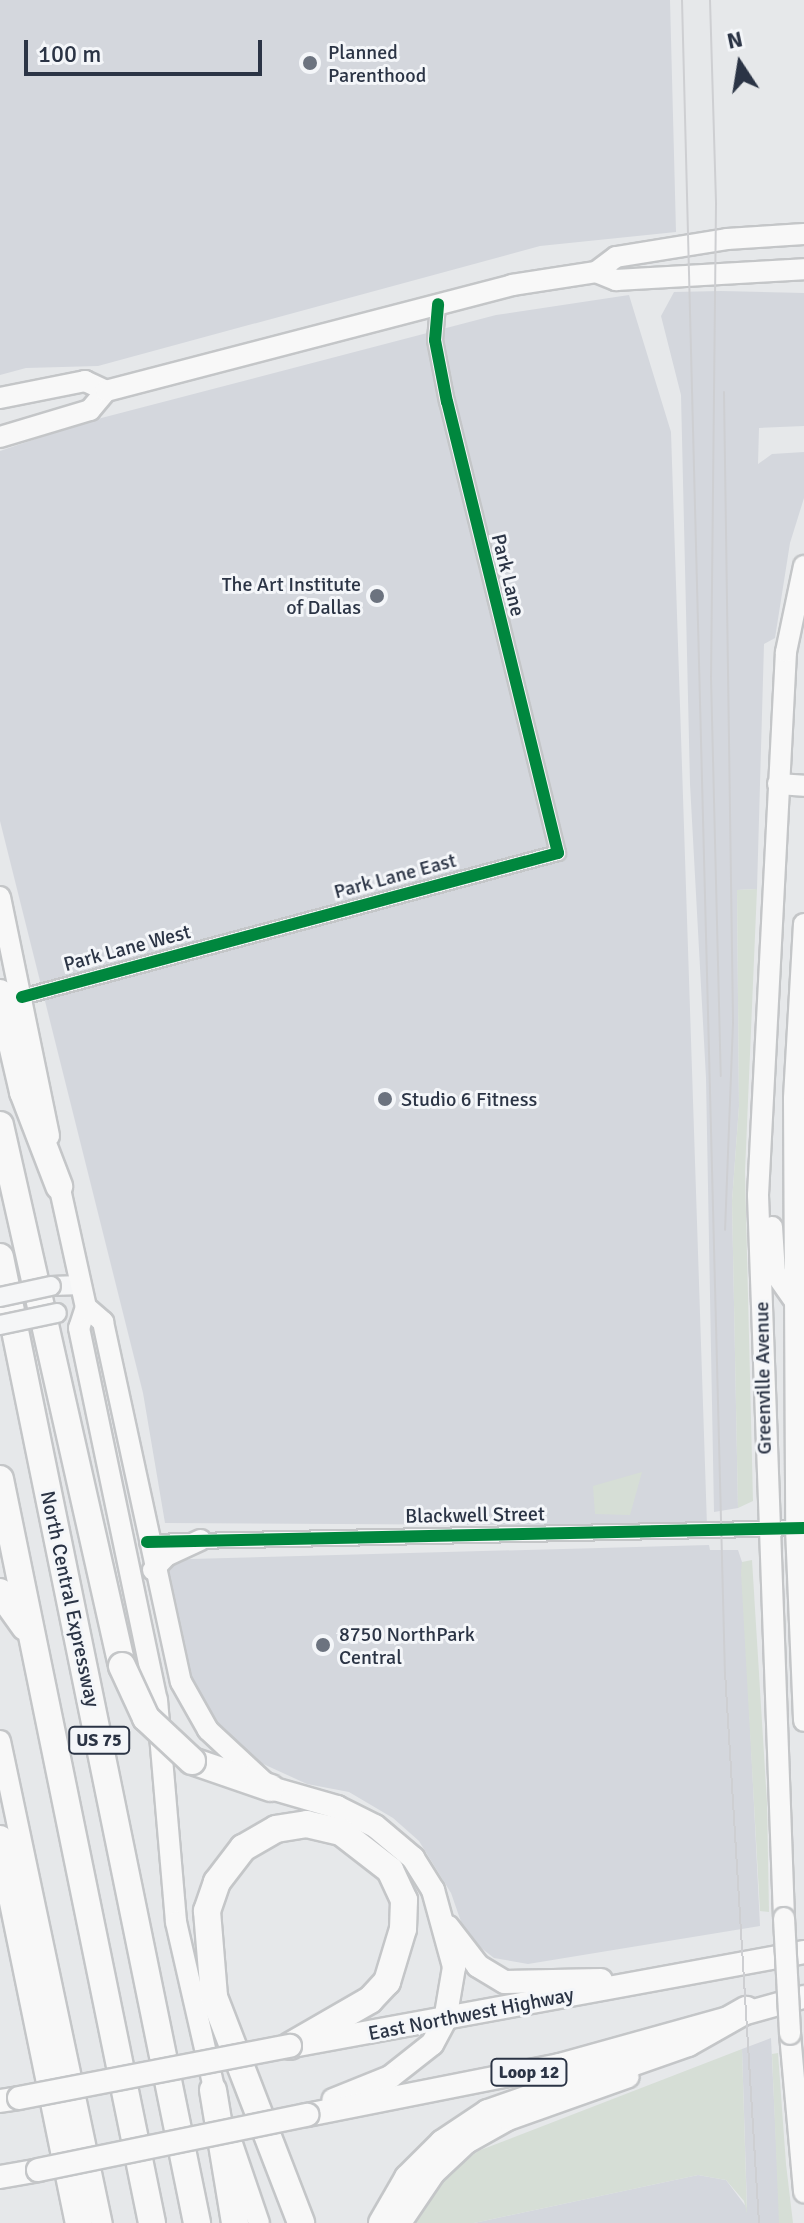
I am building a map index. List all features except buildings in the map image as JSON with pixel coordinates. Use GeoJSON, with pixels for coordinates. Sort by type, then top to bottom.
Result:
{"type":"FeatureCollection","features":[{"type":"Feature","properties":{"kind":"highway"},"geometry":{"type":"LineString","coordinates":[[11,995],[23,1092],[59,1186]]}},
{"type":"Feature","properties":{"kind":"highway"},"geometry":{"type":"LineString","coordinates":[[0,1125],[132,1693],[146,1718],[192,1761],[271,1788]]}},
{"type":"Feature","properties":{"kind":"highway","name":"North Central Expressway"},"geometry":{"type":"LineString","coordinates":[[0,1257],[197,2223]]}},
{"type":"Feature","properties":{"kind":"highway","name":"US 75"},"geometry":{"type":"LineString","coordinates":[[0,1479],[152,2223]]}},
{"type":"Feature","properties":{"kind":"highway"},"geometry":{"type":"LineString","coordinates":[[0,1592],[32,1637]]}},
{"type":"Feature","properties":{"kind":"highway"},"geometry":{"type":"LineString","coordinates":[[290,2046],[370,2000],[387,1982],[403,1929],[404,1900],[390,1870],[341,1832],[307,1824],[276,1829],[243,1848],[217,1882],[207,1911],[214,1997],[301,2223]]}},
{"type":"Feature","properties":{"kind":"highway"},"geometry":{"type":"LineString","coordinates":[[0,1839],[78,2223]]}},
{"type":"Feature","properties":{"kind":"highway"},"geometry":{"type":"LineString","coordinates":[[382,2223],[408,2178],[443,2143],[488,2113],[688,2043],[746,2010]]}},
{"type":"Feature","properties":{"kind":"highway"},"geometry":{"type":"LineString","coordinates":[[213,2090],[235,2223]]}},
{"type":"Feature","properties":{"kind":"main road"},"geometry":{"type":"LineString","coordinates":[[0,437],[90,410],[106,391],[512,285],[596,272],[616,257],[804,234]]}},
{"type":"Feature","properties":{"kind":"main road"},"geometry":{"type":"LineString","coordinates":[[596,272],[616,280],[804,269]]}},
{"type":"Feature","properties":{"kind":"main road"},"geometry":{"type":"LineString","coordinates":[[0,398],[85,381],[106,391]]}},
{"type":"Feature","properties":{"kind":"main road","name":"Greenville Avenue"},"geometry":{"type":"LineString","coordinates":[[804,566],[786,652],[763,1037],[758,1195],[766,1529],[790,2034],[804,2192]]}},
{"type":"Feature","properties":{"kind":"main road"},"geometry":{"type":"LineString","coordinates":[[778,784],[804,786]]}},
{"type":"Feature","properties":{"kind":"main road"},"geometry":{"type":"LineString","coordinates":[[0,897],[11,995]]}},
{"type":"Feature","properties":{"kind":"main road","name":"Greenville Avenue"},"geometry":{"type":"LineString","coordinates":[[804,924],[797,1039],[795,1301],[804,1721]]}},
{"type":"Feature","properties":{"kind":"main road"},"geometry":{"type":"LineString","coordinates":[[763,1037],[797,1039]]}},
{"type":"Feature","properties":{"kind":"main road"},"geometry":{"type":"LineString","coordinates":[[59,1186],[86,1307],[79,1328],[157,1700],[176,1922],[213,2090],[259,2223]]}},
{"type":"Feature","properties":{"kind":"main road"},"geometry":{"type":"LineString","coordinates":[[758,1195],[772,1204],[775,1273],[795,1301]]}},
{"type":"Feature","properties":{"kind":"main road"},"geometry":{"type":"LineString","coordinates":[[86,1307],[103,1322],[172,1654],[194,1708],[208,1730],[271,1788],[337,1807],[375,1826],[413,1858],[433,1890],[444,1923],[454,1967],[445,2020],[432,2044],[390,2077],[307,2115]]}},
{"type":"Feature","properties":{"kind":"main road"},"geometry":{"type":"LineString","coordinates":[[153,1570],[166,1556],[201,1540]]}},
{"type":"Feature","properties":{"kind":"main road"},"geometry":{"type":"LineString","coordinates":[[0,1741],[102,2223]]}},
{"type":"Feature","properties":{"kind":"main road"},"geometry":{"type":"LineString","coordinates":[[444,1923],[478,1966],[505,1982],[645,1980]]}},
{"type":"Feature","properties":{"kind":"main road","name":"East Northwest Highway"},"geometry":{"type":"LineString","coordinates":[[9,2100],[804,1952]]}},
{"type":"Feature","properties":{"kind":"main road","name":"Loop 12"},"geometry":{"type":"LineString","coordinates":[[0,2177],[560,2065],[746,2010],[804,1997]]}},
{"type":"Feature","properties":{"kind":"main road"},"geometry":{"type":"LineString","coordinates":[[401,2223],[434,2174],[467,2143],[508,2120],[639,2074],[688,2043]]}},
{"type":"Feature","properties":{"kind":"street","name":"Park Lane"},"geometry":{"type":"LineString","coordinates":[[438,304],[435,340],[447,402],[558,853]]}},
{"type":"Feature","properties":{"kind":"street","name":"Park Lane East"},"geometry":{"type":"LineString","coordinates":[[243,937],[558,853]]}},
{"type":"Feature","properties":{"kind":"street","name":"Park Lane West"},"geometry":{"type":"LineString","coordinates":[[11,995],[243,937]]}},
{"type":"Feature","properties":{"kind":"street"},"geometry":{"type":"LineString","coordinates":[[0,1297],[51,1286],[81,1285]]}},
{"type":"Feature","properties":{"kind":"street"},"geometry":{"type":"LineString","coordinates":[[0,1325],[86,1307]]}},
{"type":"Feature","properties":{"kind":"street","name":"Blackwell Street"},"geometry":{"type":"LineString","coordinates":[[147,1542],[800,1528]]}},
{"type":"Feature","properties":{"kind":"shaded area"},"geometry":{"type":"Polygon","coordinates":[[[0,0],[670,0],[676,232],[540,246],[98,366],[26,368],[0,375],[0,0]]]}},
{"type":"Feature","properties":{"kind":"shaded area"},"geometry":{"type":"Polygon","coordinates":[[[674,292],[804,293],[804,426],[759,428],[758,464],[772,454],[804,452],[804,498],[790,543],[775,638],[764,644],[757,889],[737,890],[739,1106],[732,1201],[738,1508],[714,1512],[706,1078],[690,784],[681,395],[661,316],[674,292]]]}},
{"type":"Feature","properties":{"kind":"shaded area"},"geometry":{"type":"Polygon","coordinates":[[[629,295],[671,432],[707,1526],[165,1523],[143,1393],[0,821],[0,451],[86,422],[496,315],[629,295]]]}},
{"type":"Feature","properties":{"kind":"shaded area"},"geometry":{"type":"Polygon","coordinates":[[[757,889],[745,1172],[753,1501],[738,1508],[732,1201],[739,1106],[737,890],[757,889]]]}},
{"type":"Feature","properties":{"kind":"shaded area"},"geometry":{"type":"Polygon","coordinates":[[[642,1472],[630,1515],[595,1514],[593,1486],[642,1472]]]}},
{"type":"Feature","properties":{"kind":"shaded area"},"geometry":{"type":"Polygon","coordinates":[[[709,1545],[710,1550],[738,1550],[742,1562],[760,1926],[528,1964],[494,1958],[466,1936],[451,1893],[419,1841],[393,1818],[349,1792],[307,1784],[261,1763],[226,1735],[207,1710],[182,1660],[162,1578],[171,1562],[190,1559],[709,1545]]]}},
{"type":"Feature","properties":{"kind":"shaded area"},"geometry":{"type":"Polygon","coordinates":[[[752,1560],[767,1803],[769,1912],[760,1911],[741,1572],[742,1562],[752,1560]]]}},
{"type":"Feature","properties":{"kind":"shaded area"},"geometry":{"type":"Polygon","coordinates":[[[771,2038],[780,2223],[474,2223],[698,2175],[726,2180],[747,2208],[742,2049],[771,2038]]]}},
{"type":"Feature","properties":{"kind":"shaded area"},"geometry":{"type":"Polygon","coordinates":[[[742,2049],[747,2214],[744,2201],[726,2180],[698,2175],[474,2223],[411,2223],[436,2184],[478,2151],[742,2049]]]}},
{"type":"Feature","properties":{"kind":"shaded area"},"geometry":{"type":"Polygon","coordinates":[[[778,2053],[793,2223],[779,2223],[772,2054],[778,2053]]]}},
{"type":"Feature","properties":{"kind":"tram line"},"geometry":{"type":"LineString","coordinates":[[682,0],[725,1672],[759,2223]]}},
{"type":"Feature","properties":{"kind":"tram line"},"geometry":{"type":"LineString","coordinates":[[710,0],[716,204],[711,677],[721,1076]]}},
{"type":"Feature","properties":{"kind":"tram line"},"geometry":{"type":"LineString","coordinates":[[724,392],[733,1023],[725,1230]]}},
{"type":"Feature","properties":{"kind":"cycle path"},"geometry":{"type":"LineString","coordinates":[[22,997],[558,853],[447,402],[435,340],[438,304]]}},
{"type":"Feature","properties":{"kind":"cycle path"},"geometry":{"type":"LineString","coordinates":[[147,1542],[804,1528]]}},
{"type":"Feature","properties":{"kind":"place","name":"Planned Parenthood"},"geometry":{"type":"Point","coordinates":[310,63]}},
{"type":"Feature","properties":{"kind":"place","name":"The Art Institute of Dallas"},"geometry":{"type":"Point","coordinates":[377,596]}},
{"type":"Feature","properties":{"kind":"place","name":"Studio 6 Fitness"},"geometry":{"type":"Point","coordinates":[385,1099]}},
{"type":"Feature","properties":{"kind":"place","name":"8750 NorthPark Central"},"geometry":{"type":"Point","coordinates":[323,1645]}}]}
